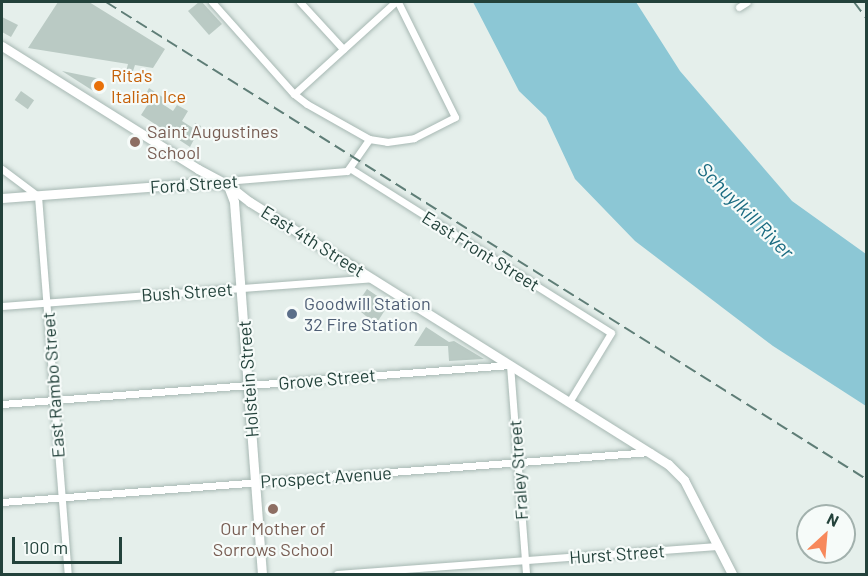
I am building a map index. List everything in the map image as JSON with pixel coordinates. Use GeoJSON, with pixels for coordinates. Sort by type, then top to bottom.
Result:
{"type":"FeatureCollection","features":[{"type":"Feature","properties":{"kind":"main road","name":"East 4th Street"},"geometry":{"type":"LineString","coordinates":[[2,46],[198,169],[228,185],[250,202],[680,473],[732,574]]}},
{"type":"Feature","properties":{"kind":"main road","name":"Ford Street"},"geometry":{"type":"LineString","coordinates":[[2,198],[203,183],[228,185]]}},
{"type":"Feature","properties":{"kind":"main road","name":"Holstein Street"},"geometry":{"type":"LineString","coordinates":[[228,185],[234,202],[262,574]]}},
{"type":"Feature","properties":{"kind":"street"},"geometry":{"type":"LineString","coordinates":[[212,2],[294,94],[320,112],[369,139],[378,142],[406,141],[454,117],[397,2],[294,94]]}},
{"type":"Feature","properties":{"kind":"street"},"geometry":{"type":"LineString","coordinates":[[300,2],[344,49]]}},
{"type":"Feature","properties":{"kind":"street"},"geometry":{"type":"LineString","coordinates":[[739,7],[747,2]]}},
{"type":"Feature","properties":{"kind":"street"},"geometry":{"type":"LineString","coordinates":[[351,169],[369,139]]}},
{"type":"Feature","properties":{"kind":"street"},"geometry":{"type":"LineString","coordinates":[[2,169],[38,196]]}},
{"type":"Feature","properties":{"kind":"street","name":"Ford Street"},"geometry":{"type":"LineString","coordinates":[[228,185],[237,180],[343,172],[351,169]]}},
{"type":"Feature","properties":{"kind":"street","name":"East Front Street"},"geometry":{"type":"LineString","coordinates":[[351,169],[611,333],[569,402]]}},
{"type":"Feature","properties":{"kind":"street","name":"East Rambo Street"},"geometry":{"type":"LineString","coordinates":[[38,196],[68,574]]}},
{"type":"Feature","properties":{"kind":"street","name":"Bush Street"},"geometry":{"type":"LineString","coordinates":[[2,306],[372,278]]}},
{"type":"Feature","properties":{"kind":"street","name":"Grove Street"},"geometry":{"type":"LineString","coordinates":[[2,404],[510,364]]}},
{"type":"Feature","properties":{"kind":"street","name":"Fraley Street"},"geometry":{"type":"LineString","coordinates":[[510,364],[526,574]]}},
{"type":"Feature","properties":{"kind":"street","name":"Prospect Avenue"},"geometry":{"type":"LineString","coordinates":[[2,502],[650,452]]}},
{"type":"Feature","properties":{"kind":"street","name":"Hurst Street"},"geometry":{"type":"LineString","coordinates":[[337,574],[717,546]]}},
{"type":"Feature","properties":{"kind":"water","name":"Schuylkill River"},"geometry":{"type":"Polygon","coordinates":[[[473,2],[636,2],[680,71],[792,201],[866,254],[866,406],[773,346],[635,241],[575,179],[546,117],[519,91],[473,2]]]}},
{"type":"Feature","properties":{"kind":"building"},"geometry":{"type":"Polygon","coordinates":[[[58,2],[89,2],[165,49],[153,68],[135,65],[131,77],[125,75],[128,64],[28,48],[58,2]]]}},
{"type":"Feature","properties":{"kind":"building"},"geometry":{"type":"Polygon","coordinates":[[[202,2],[222,24],[209,35],[188,11],[202,2]]]}},
{"type":"Feature","properties":{"kind":"building"},"geometry":{"type":"Polygon","coordinates":[[[2,17],[18,25],[11,37],[2,32],[2,17]]]}},
{"type":"Feature","properties":{"kind":"building"},"geometry":{"type":"Polygon","coordinates":[[[62,71],[96,78],[105,83],[98,94],[62,71]]]}},
{"type":"Feature","properties":{"kind":"building"},"geometry":{"type":"Polygon","coordinates":[[[149,88],[167,100],[164,105],[173,111],[177,105],[188,111],[182,121],[193,128],[195,123],[201,126],[190,147],[141,115],[152,98],[146,94],[149,88]]]}},
{"type":"Feature","properties":{"kind":"building"},"geometry":{"type":"Polygon","coordinates":[[[21,91],[34,100],[28,109],[15,100],[21,91]]]}},
{"type":"Feature","properties":{"kind":"building"},"geometry":{"type":"Polygon","coordinates":[[[367,289],[389,304],[378,321],[374,318],[372,321],[355,307],[367,289]]]}},
{"type":"Feature","properties":{"kind":"building"},"geometry":{"type":"Polygon","coordinates":[[[426,327],[449,342],[454,341],[484,359],[449,361],[448,346],[414,346],[426,327]]]}},
{"type":"Feature","properties":{"kind":"railway"},"geometry":{"type":"LineString","coordinates":[[106,2],[866,479]]}},
{"type":"Feature","properties":{"kind":"railway"},"geometry":{"type":"LineString","coordinates":[[854,2],[866,18]]}},
{"type":"Feature","properties":{"kind":"place","name":"Rita's Italian Ice"},"geometry":{"type":"Point","coordinates":[99,86]}},
{"type":"Feature","properties":{"kind":"place","name":"Saint Augustines School"},"geometry":{"type":"Point","coordinates":[135,142]}},
{"type":"Feature","properties":{"kind":"place","name":"Goodwill Station 32 Fire Station"},"geometry":{"type":"Point","coordinates":[292,314]}},
{"type":"Feature","properties":{"kind":"place","name":"Our Mother of Sorrows School"},"geometry":{"type":"Point","coordinates":[273,509]}}]}
